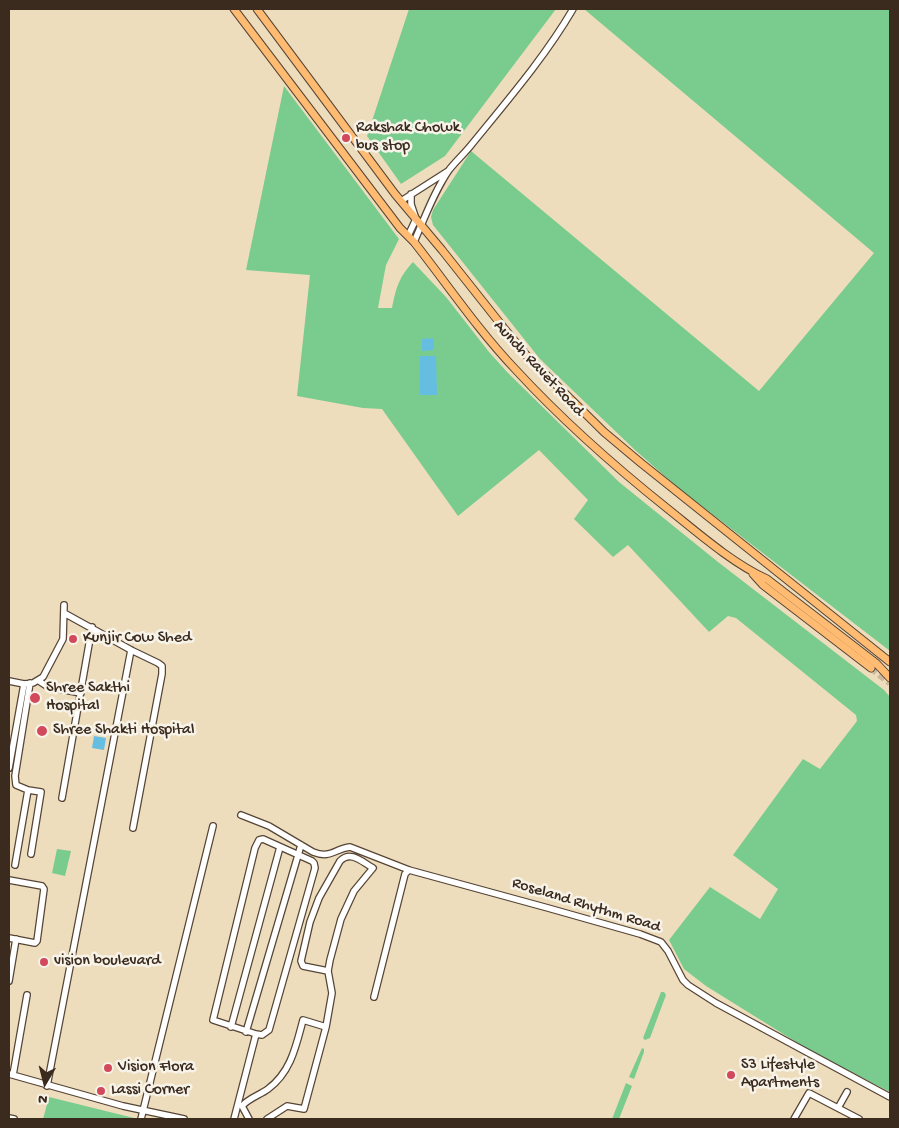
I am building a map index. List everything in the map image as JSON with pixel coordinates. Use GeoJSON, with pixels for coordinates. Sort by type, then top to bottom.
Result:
{"type":"FeatureCollection","features":[{"type":"Feature","properties":{"kind":"main road","name":"Aundh Ravet Road"},"geometry":{"type":"LineString","coordinates":[[234,9],[503,356],[572,426],[628,477],[690,527],[751,572],[767,579],[868,657],[890,678]]}},
{"type":"Feature","properties":{"kind":"main road","name":"Aundh Ravet Road"},"geometry":{"type":"LineString","coordinates":[[258,9],[401,201],[527,356],[604,432],[890,662]]}},
{"type":"Feature","properties":{"kind":"main road"},"geometry":{"type":"LineString","coordinates":[[751,572],[763,585],[871,668]]}},
{"type":"Feature","properties":{"kind":"street"},"geometry":{"type":"LineString","coordinates":[[411,239],[421,226],[427,208],[450,169],[527,74],[573,9]]}},
{"type":"Feature","properties":{"kind":"street"},"geometry":{"type":"LineString","coordinates":[[401,201],[450,169]]}},
{"type":"Feature","properties":{"kind":"street"},"geometry":{"type":"LineString","coordinates":[[411,194],[411,204],[416,219],[411,239]]}},
{"type":"Feature","properties":{"kind":"street"},"geometry":{"type":"LineString","coordinates":[[9,681],[27,684],[39,681],[43,677],[63,639],[64,605]]}},
{"type":"Feature","properties":{"kind":"street"},"geometry":{"type":"LineString","coordinates":[[64,614],[92,627],[131,650],[158,662],[162,670],[133,828]]}},
{"type":"Feature","properties":{"kind":"street"},"geometry":{"type":"LineString","coordinates":[[62,798],[92,627]]}},
{"type":"Feature","properties":{"kind":"street"},"geometry":{"type":"LineString","coordinates":[[47,1086],[131,650]]}},
{"type":"Feature","properties":{"kind":"street"},"geometry":{"type":"LineString","coordinates":[[39,681],[48,687],[81,693]]}},
{"type":"Feature","properties":{"kind":"street"},"geometry":{"type":"LineString","coordinates":[[9,768],[27,684]]}},
{"type":"Feature","properties":{"kind":"street"},"geometry":{"type":"LineString","coordinates":[[27,684],[14,780],[16,785],[28,790],[41,792],[31,854]]}},
{"type":"Feature","properties":{"kind":"street"},"geometry":{"type":"LineString","coordinates":[[16,865],[28,790]]}},
{"type":"Feature","properties":{"kind":"street","name":"Roseland Rhythm Road"},"geometry":{"type":"LineString","coordinates":[[241,815],[269,826],[313,852],[328,856],[342,848],[350,847],[409,870],[640,934],[661,942],[668,951],[683,980],[695,990],[890,1097]]}},
{"type":"Feature","properties":{"kind":"street"},"geometry":{"type":"LineString","coordinates":[[140,1119],[213,826]]}},
{"type":"Feature","properties":{"kind":"street"},"geometry":{"type":"LineString","coordinates":[[264,839],[280,847],[312,861],[314,868],[269,1030],[266,1034],[262,1035],[246,1032],[213,1020],[255,848],[259,840],[264,839]]}},
{"type":"Feature","properties":{"kind":"street"},"geometry":{"type":"LineString","coordinates":[[246,1032],[301,845]]}},
{"type":"Feature","properties":{"kind":"street"},"geometry":{"type":"LineString","coordinates":[[231,1027],[280,847]]}},
{"type":"Feature","properties":{"kind":"street"},"geometry":{"type":"LineString","coordinates":[[267,1119],[287,1106],[304,1109],[326,1027],[332,993],[328,971],[341,919],[354,891],[374,868],[350,855],[345,856],[340,861],[319,898],[310,922],[301,961],[304,966],[328,971]]}},
{"type":"Feature","properties":{"kind":"street"},"geometry":{"type":"LineString","coordinates":[[374,997],[406,874],[409,870]]}},
{"type":"Feature","properties":{"kind":"street"},"geometry":{"type":"LineString","coordinates":[[9,880],[42,886],[44,889],[35,943],[9,938]]}},
{"type":"Feature","properties":{"kind":"street"},"geometry":{"type":"LineString","coordinates":[[9,981],[11,958],[16,939]]}},
{"type":"Feature","properties":{"kind":"street"},"geometry":{"type":"LineString","coordinates":[[27,994],[11,1075],[47,1086],[184,1119]]}},
{"type":"Feature","properties":{"kind":"street"},"geometry":{"type":"LineString","coordinates":[[249,1119],[242,1106],[269,1088],[284,1072],[294,1054],[303,1020],[326,1027]]}},
{"type":"Feature","properties":{"kind":"street"},"geometry":{"type":"LineString","coordinates":[[234,1119],[256,1034]]}},
{"type":"Feature","properties":{"kind":"street"},"geometry":{"type":"LineString","coordinates":[[838,1108],[847,1092]]}},
{"type":"Feature","properties":{"kind":"street"},"geometry":{"type":"LineString","coordinates":[[794,1119],[809,1094],[858,1119]]}},
{"type":"Feature","properties":{"kind":"street"},"geometry":{"type":"LineString","coordinates":[[9,1118],[14,1119]]}},
{"type":"Feature","properties":{"kind":"green space"},"geometry":{"type":"Polygon","coordinates":[[[409,9],[556,9],[445,156],[401,184],[367,136],[409,9]]]}},
{"type":"Feature","properties":{"kind":"green space"},"geometry":{"type":"Polygon","coordinates":[[[584,9],[890,9],[890,651],[677,487],[635,450],[540,359],[433,225],[431,217],[433,210],[471,151],[759,391],[874,253],[584,9]]]}},
{"type":"Feature","properties":{"kind":"green space"},"geometry":{"type":"Polygon","coordinates":[[[284,86],[399,239],[386,265],[378,308],[392,308],[399,283],[413,262],[446,297],[508,373],[619,482],[718,562],[884,690],[890,697],[890,1092],[809,1050],[706,986],[684,969],[669,940],[710,887],[760,919],[778,889],[733,855],[803,759],[820,769],[857,721],[856,715],[736,618],[728,616],[709,632],[628,545],[613,557],[574,519],[588,500],[539,450],[458,516],[382,409],[363,408],[297,396],[310,275],[246,270],[284,86]]]}},
{"type":"Feature","properties":{"kind":"green space"},"geometry":{"type":"Polygon","coordinates":[[[57,849],[71,851],[65,876],[52,873],[57,849]]]}},
{"type":"Feature","properties":{"kind":"green space"},"geometry":{"type":"Polygon","coordinates":[[[661,992],[664,992],[666,995],[650,1038],[645,1040],[643,1038],[661,992]]]}},
{"type":"Feature","properties":{"kind":"green space"},"geometry":{"type":"Polygon","coordinates":[[[642,1048],[644,1052],[634,1079],[629,1077],[642,1048]]]}},
{"type":"Feature","properties":{"kind":"green space"},"geometry":{"type":"Polygon","coordinates":[[[626,1083],[632,1086],[619,1119],[612,1119],[626,1083]]]}},
{"type":"Feature","properties":{"kind":"green space"},"geometry":{"type":"Polygon","coordinates":[[[49,1097],[138,1119],[43,1119],[49,1097]]]}},
{"type":"Feature","properties":{"kind":"water"},"geometry":{"type":"Polygon","coordinates":[[[434,338],[434,350],[422,351],[422,339],[434,338]]]}},
{"type":"Feature","properties":{"kind":"water"},"geometry":{"type":"Polygon","coordinates":[[[420,356],[436,356],[437,395],[420,395],[420,356]]]}},
{"type":"Feature","properties":{"kind":"water"},"geometry":{"type":"Polygon","coordinates":[[[94,736],[106,738],[104,750],[92,748],[94,736]]]}},
{"type":"Feature","properties":{"kind":"tunnel"},"geometry":{"type":"LineString","coordinates":[[871,668],[890,683]]}},
{"type":"Feature","properties":{"kind":"place","name":"Rakshak Chowk bus stop"},"geometry":{"type":"Point","coordinates":[346,138]}},
{"type":"Feature","properties":{"kind":"place","name":"Kunjir Cow Shed"},"geometry":{"type":"Point","coordinates":[73,639]}},
{"type":"Feature","properties":{"kind":"place","name":"Shree Sakthi Hospital"},"geometry":{"type":"Point","coordinates":[35,698]}},
{"type":"Feature","properties":{"kind":"place","name":"Shree Shakti Hospital"},"geometry":{"type":"Point","coordinates":[42,731]}},
{"type":"Feature","properties":{"kind":"place","name":"vision boulevard"},"geometry":{"type":"Point","coordinates":[44,962]}},
{"type":"Feature","properties":{"kind":"place","name":"Vision Flora"},"geometry":{"type":"Point","coordinates":[108,1068]}},
{"type":"Feature","properties":{"kind":"place","name":"S3 Lifestyle Apartments"},"geometry":{"type":"Point","coordinates":[731,1075]}},
{"type":"Feature","properties":{"kind":"place","name":"Lassi Corner"},"geometry":{"type":"Point","coordinates":[101,1091]}}]}
